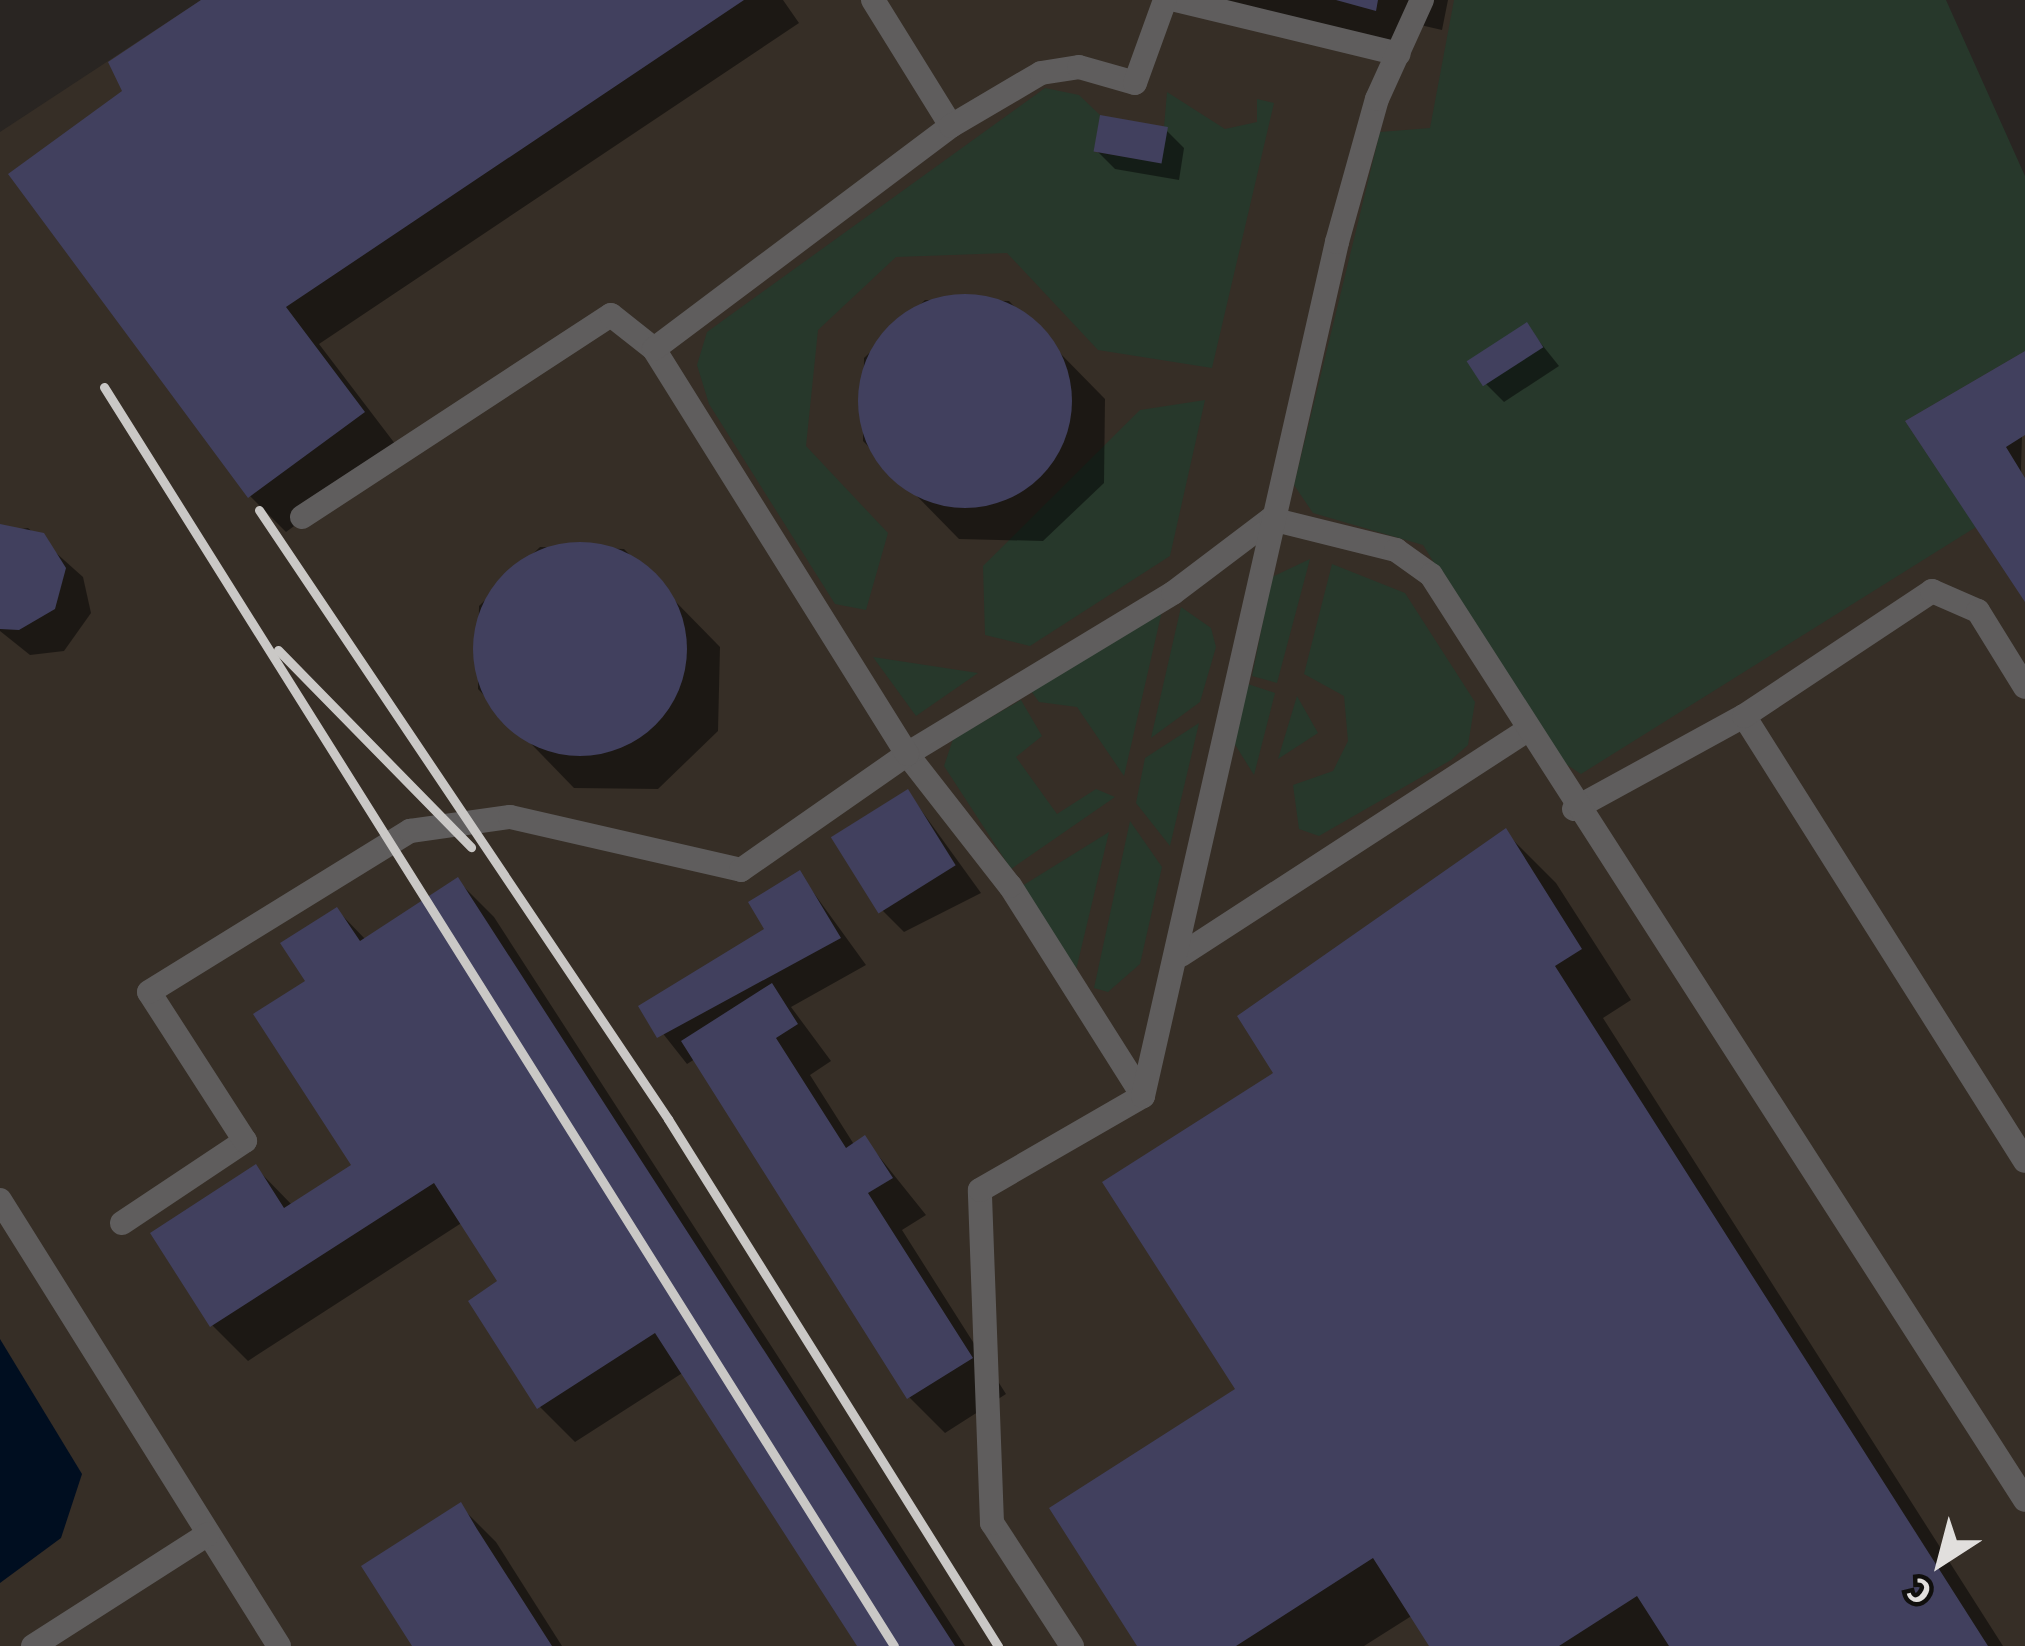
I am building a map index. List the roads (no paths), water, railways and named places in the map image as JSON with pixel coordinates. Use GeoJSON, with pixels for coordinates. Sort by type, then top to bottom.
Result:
{"type":"FeatureCollection","features":[{"type":"Feature","properties":{"kind":"lane"},"geometry":{"type":"LineString","coordinates":[[873,0],[952,126]]}},
{"type":"Feature","properties":{"kind":"lane"},"geometry":{"type":"LineString","coordinates":[[654,349],[952,126],[1054,69],[1135,83],[1166,0]]}},
{"type":"Feature","properties":{"kind":"lane"},"geometry":{"type":"LineString","coordinates":[[1175,0],[1399,54]]}},
{"type":"Feature","properties":{"kind":"lane"},"geometry":{"type":"LineString","coordinates":[[1072,1646],[992,1523],[980,1190],[1143,1096],[1181,955],[1271,519],[1337,242],[1399,54],[1422,0]]}},
{"type":"Feature","properties":{"kind":"lane"},"geometry":{"type":"LineString","coordinates":[[302,517],[611,315],[654,349],[908,754],[1010,886],[1143,1096]]}},
{"type":"Feature","properties":{"kind":"lane"},"geometry":{"type":"LineString","coordinates":[[1271,519],[1418,561],[1574,809],[2025,1499]]}},
{"type":"Feature","properties":{"kind":"lane"},"geometry":{"type":"LineString","coordinates":[[122,1223],[245,1141],[149,992],[410,831],[510,817],[741,870],[908,754],[1173,593],[1271,519]]}},
{"type":"Feature","properties":{"kind":"lane"},"geometry":{"type":"LineString","coordinates":[[1574,809],[1744,716],[1932,591],[1978,611],[2025,686]]}},
{"type":"Feature","properties":{"kind":"lane"},"geometry":{"type":"LineString","coordinates":[[1744,716],[2025,1160]]}},
{"type":"Feature","properties":{"kind":"lane"},"geometry":{"type":"LineString","coordinates":[[1181,955],[1525,731]]}},
{"type":"Feature","properties":{"kind":"lane"},"geometry":{"type":"LineString","coordinates":[[0,1200],[279,1646]]}},
{"type":"Feature","properties":{"kind":"lane"},"geometry":{"type":"LineString","coordinates":[[33,1646],[208,1534]]}},
{"type":"Feature","properties":{"kind":"water"},"geometry":{"type":"Polygon","coordinates":[[[0,1339],[82,1474],[61,1538],[0,1583],[0,1339]]]}},
{"type":"Feature","properties":{"kind":"railway"},"geometry":{"type":"LineString","coordinates":[[104,387],[894,1646]]}},
{"type":"Feature","properties":{"kind":"railway"},"geometry":{"type":"LineString","coordinates":[[259,510],[668,1119],[998,1646]]}},
{"type":"Feature","properties":{"kind":"railway"},"geometry":{"type":"LineString","coordinates":[[278,650],[471,847]]}}]}
